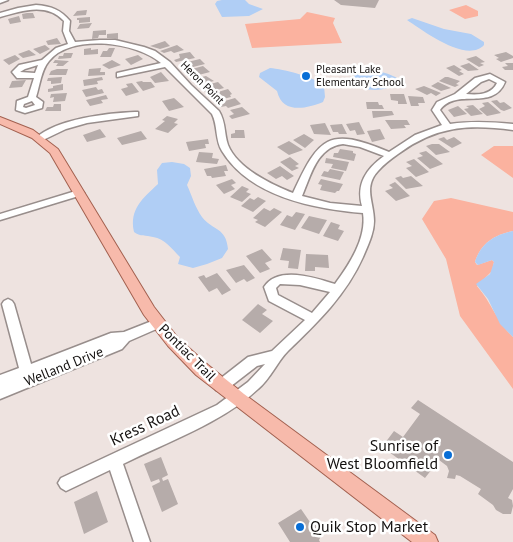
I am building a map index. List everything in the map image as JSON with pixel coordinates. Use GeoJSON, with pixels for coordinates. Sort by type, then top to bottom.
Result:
{"type":"FeatureCollection","features":[{"type":"Feature","properties":{"kind":"main road","name":"Pontiac Trail"},"geometry":{"type":"LineString","coordinates":[[0,120],[40,138],[54,151],[157,324],[188,357],[221,386],[421,540]]}},
{"type":"Feature","properties":{"kind":"street"},"geometry":{"type":"LineString","coordinates":[[0,1],[4,0]]}},
{"type":"Feature","properties":{"kind":"street"},"geometry":{"type":"LineString","coordinates":[[0,15],[27,6],[56,8],[67,21],[66,31],[72,44]]}},
{"type":"Feature","properties":{"kind":"street","name":"Heron Point"},"geometry":{"type":"LineString","coordinates":[[32,98],[38,75],[45,61],[57,50],[72,44],[101,42],[150,51],[167,64],[216,113],[221,120],[222,142],[227,152],[253,176],[296,198],[334,207],[368,210]]}},
{"type":"Feature","properties":{"kind":"street","name":"Heron Point"},"geometry":{"type":"LineString","coordinates":[[38,75],[20,76],[16,72],[22,67],[45,61]]}},
{"type":"Feature","properties":{"kind":"street"},"geometry":{"type":"LineString","coordinates":[[120,75],[167,64]]}},
{"type":"Feature","properties":{"kind":"street"},"geometry":{"type":"LineString","coordinates":[[447,126],[436,110],[444,101],[458,96],[483,77],[494,77],[501,82],[498,90],[493,93],[480,97],[458,96]]}},
{"type":"Feature","properties":{"kind":"street"},"geometry":{"type":"LineString","coordinates":[[40,138],[84,120],[105,115],[134,114]]}},
{"type":"Feature","properties":{"kind":"street","name":"Kress Road"},"geometry":{"type":"LineString","coordinates":[[66,483],[222,409],[238,399],[268,370],[275,356],[314,319],[338,290],[364,240],[369,220],[364,193],[368,177],[376,167],[418,135],[447,126],[493,124],[513,127]]}},
{"type":"Feature","properties":{"kind":"street"},"geometry":{"type":"LineString","coordinates":[[296,198],[318,152],[328,145],[340,142],[353,142],[390,156]]}},
{"type":"Feature","properties":{"kind":"street"},"geometry":{"type":"LineString","coordinates":[[0,217],[79,193]]}},
{"type":"Feature","properties":{"kind":"street"},"geometry":{"type":"LineString","coordinates":[[314,319],[273,298],[270,287],[275,282],[285,279],[332,287],[338,290]]}},
{"type":"Feature","properties":{"kind":"street"},"geometry":{"type":"LineString","coordinates":[[8,304],[27,376]]}},
{"type":"Feature","properties":{"kind":"street","name":"Welland Drive"},"geometry":{"type":"LineString","coordinates":[[0,381],[27,376],[118,344],[124,337],[157,324]]}},
{"type":"Feature","properties":{"kind":"street"},"geometry":{"type":"LineString","coordinates":[[221,386],[253,361],[275,356]]}},
{"type":"Feature","properties":{"kind":"street","name":"Welland Drive"},"geometry":{"type":"LineString","coordinates":[[0,393],[27,376]]}},
{"type":"Feature","properties":{"kind":"street"},"geometry":{"type":"LineString","coordinates":[[114,460],[142,542]]}},
{"type":"Feature","properties":{"kind":"shaded area"},"geometry":{"type":"Polygon","coordinates":[[[466,5],[478,11],[478,16],[465,19],[449,10],[466,5]]]}},
{"type":"Feature","properties":{"kind":"shaded area"},"geometry":{"type":"Polygon","coordinates":[[[307,12],[335,18],[333,23],[342,43],[252,48],[245,24],[300,19],[307,12]]]}},
{"type":"Feature","properties":{"kind":"shaded area"},"geometry":{"type":"Polygon","coordinates":[[[494,146],[513,146],[513,178],[481,155],[494,146]]]}},
{"type":"Feature","properties":{"kind":"shaded area"},"geometry":{"type":"Polygon","coordinates":[[[451,198],[513,212],[513,231],[489,241],[481,250],[475,262],[477,265],[492,260],[494,262],[492,271],[477,286],[513,337],[513,389],[460,316],[446,259],[422,219],[434,201],[451,198]]]}},
{"type":"Feature","properties":{"kind":"water"},"geometry":{"type":"Polygon","coordinates":[[[245,0],[249,4],[263,9],[249,16],[222,17],[215,4],[217,1],[245,0]]]}},
{"type":"Feature","properties":{"kind":"water"},"geometry":{"type":"Polygon","coordinates":[[[412,18],[444,29],[471,34],[484,42],[484,45],[476,50],[467,51],[456,48],[433,37],[407,20],[412,18]]]}},
{"type":"Feature","properties":{"kind":"water"},"geometry":{"type":"Polygon","coordinates":[[[270,68],[298,74],[320,83],[324,86],[325,97],[323,102],[302,108],[296,108],[284,103],[277,91],[259,77],[260,73],[270,68]]]}},
{"type":"Feature","properties":{"kind":"water"},"geometry":{"type":"Polygon","coordinates":[[[367,68],[399,79],[395,84],[384,89],[370,90],[357,86],[352,82],[352,78],[359,70],[367,68]]]}},
{"type":"Feature","properties":{"kind":"water"},"geometry":{"type":"Polygon","coordinates":[[[162,163],[184,164],[190,168],[191,176],[187,185],[197,209],[206,221],[222,233],[227,242],[228,249],[222,258],[193,268],[178,264],[180,257],[165,242],[134,232],[135,210],[142,199],[158,184],[157,170],[162,163]]]}},
{"type":"Feature","properties":{"kind":"water"},"geometry":{"type":"Polygon","coordinates":[[[513,231],[513,337],[500,324],[488,299],[476,284],[490,274],[494,262],[492,260],[478,265],[475,262],[481,250],[489,241],[513,231]]]}},
{"type":"Feature","properties":{"kind":"building"},"geometry":{"type":"Polygon","coordinates":[[[334,0],[379,0],[375,8],[341,5],[334,0]]]}},
{"type":"Feature","properties":{"kind":"building"},"geometry":{"type":"Polygon","coordinates":[[[87,10],[86,15],[73,16],[77,11],[87,10]]]}},
{"type":"Feature","properties":{"kind":"building"},"geometry":{"type":"Polygon","coordinates":[[[33,13],[35,18],[23,19],[22,14],[33,13]]]}},
{"type":"Feature","properties":{"kind":"building"},"geometry":{"type":"Polygon","coordinates":[[[19,16],[21,22],[10,24],[8,19],[19,16]]]}},
{"type":"Feature","properties":{"kind":"building"},"geometry":{"type":"Polygon","coordinates":[[[90,17],[90,22],[79,23],[79,20],[77,20],[77,18],[90,17]]]}},
{"type":"Feature","properties":{"kind":"building"},"geometry":{"type":"Polygon","coordinates":[[[92,23],[89,28],[77,29],[80,24],[92,23]]]}},
{"type":"Feature","properties":{"kind":"building"},"geometry":{"type":"Polygon","coordinates":[[[106,30],[106,35],[99,35],[98,38],[92,39],[93,31],[106,30]]]}},
{"type":"Feature","properties":{"kind":"building"},"geometry":{"type":"Polygon","coordinates":[[[118,33],[118,39],[107,38],[107,34],[118,33]]]}},
{"type":"Feature","properties":{"kind":"building"},"geometry":{"type":"Polygon","coordinates":[[[57,38],[61,44],[48,45],[46,41],[57,38]]]}},
{"type":"Feature","properties":{"kind":"building"},"geometry":{"type":"Polygon","coordinates":[[[165,41],[170,46],[160,49],[150,46],[165,41]]]}},
{"type":"Feature","properties":{"kind":"building"},"geometry":{"type":"Polygon","coordinates":[[[45,45],[50,49],[40,54],[33,49],[45,45]]]}},
{"type":"Feature","properties":{"kind":"building"},"geometry":{"type":"Polygon","coordinates":[[[177,45],[184,50],[174,53],[171,51],[164,53],[160,51],[177,45]]]}},
{"type":"Feature","properties":{"kind":"building"},"geometry":{"type":"Polygon","coordinates":[[[91,48],[91,50],[98,49],[98,54],[84,55],[84,49],[91,48]]]}},
{"type":"Feature","properties":{"kind":"building"},"geometry":{"type":"Polygon","coordinates":[[[109,48],[115,48],[111,57],[100,57],[103,51],[107,51],[109,48]]]}},
{"type":"Feature","properties":{"kind":"building"},"geometry":{"type":"Polygon","coordinates":[[[29,50],[36,55],[23,58],[18,54],[29,50]]]}},
{"type":"Feature","properties":{"kind":"building"},"geometry":{"type":"Polygon","coordinates":[[[190,52],[195,58],[176,62],[174,60],[180,58],[179,54],[190,52]]]}},
{"type":"Feature","properties":{"kind":"building"},"geometry":{"type":"Polygon","coordinates":[[[506,52],[513,56],[513,58],[501,62],[494,55],[506,52]]]}},
{"type":"Feature","properties":{"kind":"building"},"geometry":{"type":"Polygon","coordinates":[[[64,53],[73,53],[71,58],[58,59],[64,53]]]}},
{"type":"Feature","properties":{"kind":"building"},"geometry":{"type":"Polygon","coordinates":[[[15,55],[20,59],[9,65],[3,60],[15,55]]]}},
{"type":"Feature","properties":{"kind":"building"},"geometry":{"type":"Polygon","coordinates":[[[138,55],[143,59],[131,65],[125,59],[138,55]]]}},
{"type":"Feature","properties":{"kind":"building"},"geometry":{"type":"Polygon","coordinates":[[[476,56],[485,62],[480,63],[484,65],[479,67],[466,59],[476,56]]]}},
{"type":"Feature","properties":{"kind":"building"},"geometry":{"type":"Polygon","coordinates":[[[200,59],[205,64],[189,68],[187,66],[182,67],[179,64],[200,59]]]}},
{"type":"Feature","properties":{"kind":"building"},"geometry":{"type":"Polygon","coordinates":[[[55,60],[69,61],[63,66],[56,66],[58,63],[53,63],[55,60]]]}},
{"type":"Feature","properties":{"kind":"building"},"geometry":{"type":"Polygon","coordinates":[[[112,60],[121,65],[109,69],[102,65],[112,60]]]}},
{"type":"Feature","properties":{"kind":"building"},"geometry":{"type":"Polygon","coordinates":[[[469,63],[479,70],[468,71],[460,66],[469,63]]]}},
{"type":"Feature","properties":{"kind":"building"},"geometry":{"type":"Polygon","coordinates":[[[505,63],[513,63],[513,70],[505,70],[502,67],[508,66],[505,63]]]}},
{"type":"Feature","properties":{"kind":"building"},"geometry":{"type":"Polygon","coordinates":[[[454,65],[462,70],[459,71],[464,74],[459,76],[446,68],[454,65]]]}},
{"type":"Feature","properties":{"kind":"building"},"geometry":{"type":"Polygon","coordinates":[[[203,66],[210,72],[191,77],[188,74],[195,72],[192,69],[203,66]]]}},
{"type":"Feature","properties":{"kind":"building"},"geometry":{"type":"Polygon","coordinates":[[[101,68],[100,72],[105,72],[105,75],[88,76],[89,69],[101,68]]]}},
{"type":"Feature","properties":{"kind":"building"},"geometry":{"type":"Polygon","coordinates":[[[68,69],[66,75],[49,75],[51,71],[68,69]]]}},
{"type":"Feature","properties":{"kind":"building"},"geometry":{"type":"Polygon","coordinates":[[[161,72],[169,81],[155,83],[150,77],[161,72]]]}},
{"type":"Feature","properties":{"kind":"building"},"geometry":{"type":"Polygon","coordinates":[[[206,76],[214,81],[202,84],[193,79],[206,76]]]}},
{"type":"Feature","properties":{"kind":"building"},"geometry":{"type":"Polygon","coordinates":[[[62,77],[61,83],[51,84],[51,81],[47,81],[48,78],[62,77]]]}},
{"type":"Feature","properties":{"kind":"building"},"geometry":{"type":"Polygon","coordinates":[[[102,77],[103,80],[97,81],[98,84],[84,86],[83,80],[102,77]]]}},
{"type":"Feature","properties":{"kind":"building"},"geometry":{"type":"Polygon","coordinates":[[[445,77],[460,81],[456,84],[459,85],[455,87],[439,81],[445,77]]]}},
{"type":"Feature","properties":{"kind":"building"},"geometry":{"type":"Polygon","coordinates":[[[26,80],[22,87],[9,88],[12,81],[26,80]]]}},
{"type":"Feature","properties":{"kind":"building"},"geometry":{"type":"Polygon","coordinates":[[[136,82],[151,82],[155,87],[143,91],[136,82]]]}},
{"type":"Feature","properties":{"kind":"building"},"geometry":{"type":"Polygon","coordinates":[[[218,82],[224,88],[206,93],[203,90],[209,88],[206,85],[218,82]]]}},
{"type":"Feature","properties":{"kind":"building"},"geometry":{"type":"Polygon","coordinates":[[[438,82],[451,88],[441,91],[431,86],[438,82]]]}},
{"type":"Feature","properties":{"kind":"building"},"geometry":{"type":"Polygon","coordinates":[[[132,83],[139,92],[126,96],[121,89],[128,87],[126,84],[132,83]]]}},
{"type":"Feature","properties":{"kind":"building"},"geometry":{"type":"Polygon","coordinates":[[[63,84],[63,90],[48,92],[48,89],[53,88],[53,86],[63,84]]]}},
{"type":"Feature","properties":{"kind":"building"},"geometry":{"type":"Polygon","coordinates":[[[424,86],[441,93],[436,96],[431,93],[427,95],[415,89],[424,86]]]}},
{"type":"Feature","properties":{"kind":"building"},"geometry":{"type":"Polygon","coordinates":[[[96,87],[98,90],[102,89],[104,93],[86,97],[82,90],[96,87]]]}},
{"type":"Feature","properties":{"kind":"building"},"geometry":{"type":"Polygon","coordinates":[[[228,89],[232,94],[230,95],[231,97],[219,100],[216,97],[211,99],[208,95],[228,89]]]}},
{"type":"Feature","properties":{"kind":"building"},"geometry":{"type":"Polygon","coordinates":[[[67,93],[65,101],[53,102],[54,97],[50,98],[51,94],[67,93]]]}},
{"type":"Feature","properties":{"kind":"building"},"geometry":{"type":"Polygon","coordinates":[[[390,94],[404,94],[407,104],[398,104],[398,101],[391,100],[390,94]]]}},
{"type":"Feature","properties":{"kind":"building"},"geometry":{"type":"Polygon","coordinates":[[[106,95],[108,99],[101,100],[103,103],[90,106],[86,100],[106,95]]]}},
{"type":"Feature","properties":{"kind":"building"},"geometry":{"type":"Polygon","coordinates":[[[408,96],[423,97],[425,103],[418,103],[419,106],[411,106],[408,96]]]}},
{"type":"Feature","properties":{"kind":"building"},"geometry":{"type":"Polygon","coordinates":[[[174,98],[184,107],[169,111],[162,101],[174,98]]]}},
{"type":"Feature","properties":{"kind":"building"},"geometry":{"type":"Polygon","coordinates":[[[235,98],[241,104],[228,108],[226,106],[221,107],[218,103],[235,98]]]}},
{"type":"Feature","properties":{"kind":"building"},"geometry":{"type":"Polygon","coordinates":[[[497,100],[500,103],[504,102],[512,108],[504,111],[501,110],[491,101],[497,100]]]}},
{"type":"Feature","properties":{"kind":"building"},"geometry":{"type":"Polygon","coordinates":[[[366,102],[378,102],[384,109],[367,109],[366,102]]]}},
{"type":"Feature","properties":{"kind":"building"},"geometry":{"type":"Polygon","coordinates":[[[488,102],[501,113],[487,116],[479,109],[485,106],[482,103],[488,102]]]}},
{"type":"Feature","properties":{"kind":"building"},"geometry":{"type":"Polygon","coordinates":[[[54,104],[61,104],[61,111],[45,111],[47,107],[53,107],[54,104]]]}},
{"type":"Feature","properties":{"kind":"building"},"geometry":{"type":"Polygon","coordinates":[[[473,105],[483,114],[471,116],[464,109],[469,108],[466,106],[473,105]]]}},
{"type":"Feature","properties":{"kind":"building"},"geometry":{"type":"Polygon","coordinates":[[[458,106],[467,114],[454,117],[448,110],[458,106]]]}},
{"type":"Feature","properties":{"kind":"building"},"geometry":{"type":"Polygon","coordinates":[[[242,107],[250,114],[232,119],[229,116],[234,114],[230,110],[242,107]]]}},
{"type":"Feature","properties":{"kind":"building"},"geometry":{"type":"Polygon","coordinates":[[[372,111],[392,111],[394,115],[373,118],[372,111]]]}},
{"type":"Feature","properties":{"kind":"building"},"geometry":{"type":"Polygon","coordinates":[[[167,116],[178,119],[174,123],[178,124],[168,133],[155,129],[165,121],[162,120],[167,116]]]}},
{"type":"Feature","properties":{"kind":"building"},"geometry":{"type":"Polygon","coordinates":[[[385,120],[407,120],[410,125],[404,125],[406,128],[391,129],[385,120]]]}},
{"type":"Feature","properties":{"kind":"building"},"geometry":{"type":"Polygon","coordinates":[[[359,122],[365,134],[357,135],[355,130],[350,131],[346,124],[359,122]]]}},
{"type":"Feature","properties":{"kind":"building"},"geometry":{"type":"Polygon","coordinates":[[[325,123],[331,135],[314,134],[310,125],[325,123]]]}},
{"type":"Feature","properties":{"kind":"building"},"geometry":{"type":"Polygon","coordinates":[[[342,124],[347,134],[333,132],[330,125],[342,124]]]}},
{"type":"Feature","properties":{"kind":"building"},"geometry":{"type":"Polygon","coordinates":[[[100,129],[106,137],[87,142],[83,135],[100,129]]]}},
{"type":"Feature","properties":{"kind":"building"},"geometry":{"type":"Polygon","coordinates":[[[380,129],[385,139],[372,142],[367,131],[380,129]]]}},
{"type":"Feature","properties":{"kind":"building"},"geometry":{"type":"Polygon","coordinates":[[[235,130],[244,130],[245,138],[231,138],[231,134],[235,133],[235,130]]]}},
{"type":"Feature","properties":{"kind":"building"},"geometry":{"type":"Polygon","coordinates":[[[141,131],[147,139],[122,145],[117,138],[141,131]]]}},
{"type":"Feature","properties":{"kind":"building"},"geometry":{"type":"Polygon","coordinates":[[[304,134],[314,140],[305,148],[293,140],[304,134]]]}},
{"type":"Feature","properties":{"kind":"building"},"geometry":{"type":"Polygon","coordinates":[[[444,137],[447,140],[454,137],[462,143],[452,148],[438,139],[444,137]]]}},
{"type":"Feature","properties":{"kind":"building"},"geometry":{"type":"Polygon","coordinates":[[[208,139],[209,144],[205,144],[206,148],[189,151],[186,142],[208,139]]]}},
{"type":"Feature","properties":{"kind":"building"},"geometry":{"type":"Polygon","coordinates":[[[289,141],[303,150],[289,155],[277,147],[289,141]]]}},
{"type":"Feature","properties":{"kind":"building"},"geometry":{"type":"Polygon","coordinates":[[[439,144],[450,152],[436,155],[426,146],[439,144]]]}},
{"type":"Feature","properties":{"kind":"building"},"geometry":{"type":"Polygon","coordinates":[[[340,149],[353,151],[356,154],[354,161],[333,157],[334,153],[338,153],[340,149]]]}},
{"type":"Feature","properties":{"kind":"building"},"geometry":{"type":"Polygon","coordinates":[[[426,151],[443,164],[430,169],[417,158],[423,156],[419,153],[426,151]]]}},
{"type":"Feature","properties":{"kind":"building"},"geometry":{"type":"Polygon","coordinates":[[[199,152],[213,153],[212,158],[219,159],[217,164],[196,162],[199,152]]]}},
{"type":"Feature","properties":{"kind":"building"},"geometry":{"type":"Polygon","coordinates":[[[290,157],[299,164],[295,166],[299,168],[292,171],[280,162],[290,157]]]}},
{"type":"Feature","properties":{"kind":"building"},"geometry":{"type":"Polygon","coordinates":[[[326,158],[349,162],[346,171],[331,168],[333,164],[325,163],[326,158]]]}},
{"type":"Feature","properties":{"kind":"building"},"geometry":{"type":"Polygon","coordinates":[[[414,159],[429,172],[416,177],[406,168],[412,166],[406,162],[414,159]]]}},
{"type":"Feature","properties":{"kind":"building"},"geometry":{"type":"Polygon","coordinates":[[[226,165],[228,171],[224,171],[226,176],[212,178],[207,176],[204,169],[226,165]]]}},
{"type":"Feature","properties":{"kind":"building"},"geometry":{"type":"Polygon","coordinates":[[[280,166],[294,176],[287,180],[282,176],[276,179],[267,173],[280,166]]]}},
{"type":"Feature","properties":{"kind":"building"},"geometry":{"type":"Polygon","coordinates":[[[330,169],[344,172],[340,180],[321,176],[324,171],[328,172],[330,169]]]}},
{"type":"Feature","properties":{"kind":"building"},"geometry":{"type":"Polygon","coordinates":[[[401,176],[403,178],[411,176],[423,186],[406,189],[395,178],[401,176]]]}},
{"type":"Feature","properties":{"kind":"building"},"geometry":{"type":"Polygon","coordinates":[[[232,179],[236,183],[231,185],[235,189],[224,194],[216,185],[232,179]]]}},
{"type":"Feature","properties":{"kind":"building"},"geometry":{"type":"Polygon","coordinates":[[[321,179],[343,184],[339,191],[335,193],[320,190],[322,185],[318,184],[321,179]]]}},
{"type":"Feature","properties":{"kind":"building"},"geometry":{"type":"Polygon","coordinates":[[[395,182],[410,196],[396,201],[385,191],[393,188],[389,185],[395,182]]]}},
{"type":"Feature","properties":{"kind":"building"},"geometry":{"type":"Polygon","coordinates":[[[242,186],[249,189],[246,192],[251,194],[242,202],[230,197],[242,186]]]}},
{"type":"Feature","properties":{"kind":"building"},"geometry":{"type":"Polygon","coordinates":[[[258,197],[266,201],[253,212],[241,206],[250,198],[254,200],[258,197]]]}},
{"type":"Feature","properties":{"kind":"building"},"geometry":{"type":"Polygon","coordinates":[[[264,208],[270,211],[274,208],[282,212],[265,227],[255,222],[258,220],[253,218],[264,208]]]}},
{"type":"Feature","properties":{"kind":"building"},"geometry":{"type":"Polygon","coordinates":[[[296,212],[305,214],[295,230],[280,225],[287,215],[292,217],[296,212]]]}},
{"type":"Feature","properties":{"kind":"building"},"geometry":{"type":"Polygon","coordinates":[[[309,216],[327,220],[319,234],[301,228],[309,216]]]}},
{"type":"Feature","properties":{"kind":"building"},"geometry":{"type":"Polygon","coordinates":[[[331,222],[340,225],[338,229],[344,231],[338,241],[323,236],[331,222]]]}},
{"type":"Feature","properties":{"kind":"building"},"geometry":{"type":"Polygon","coordinates":[[[283,248],[301,250],[298,269],[288,268],[289,261],[280,260],[283,248]]]}},
{"type":"Feature","properties":{"kind":"building"},"geometry":{"type":"Polygon","coordinates":[[[262,249],[272,260],[265,263],[270,269],[260,273],[246,256],[262,249]]]}},
{"type":"Feature","properties":{"kind":"building"},"geometry":{"type":"Polygon","coordinates":[[[306,254],[328,255],[329,268],[315,267],[315,271],[305,271],[306,254]]]}},
{"type":"Feature","properties":{"kind":"building"},"geometry":{"type":"Polygon","coordinates":[[[244,265],[255,278],[247,282],[244,279],[236,283],[226,270],[244,265]]]}},
{"type":"Feature","properties":{"kind":"building"},"geometry":{"type":"Polygon","coordinates":[[[217,273],[231,290],[222,295],[217,288],[209,292],[198,277],[204,275],[206,278],[217,273]]]}},
{"type":"Feature","properties":{"kind":"building"},"geometry":{"type":"Polygon","coordinates":[[[258,304],[267,310],[262,314],[273,321],[260,333],[242,320],[258,304]]]}},
{"type":"Feature","properties":{"kind":"building","name":"Sunrise of West Bloomfield"},"geometry":{"type":"Polygon","coordinates":[[[418,400],[513,462],[513,489],[508,498],[512,500],[511,514],[503,514],[496,510],[493,505],[478,494],[481,489],[460,476],[456,475],[455,479],[447,478],[449,471],[447,466],[439,460],[425,478],[382,447],[394,431],[403,437],[420,414],[411,408],[418,400]]]}},
{"type":"Feature","properties":{"kind":"building"},"geometry":{"type":"Polygon","coordinates":[[[161,457],[168,475],[162,478],[163,481],[168,479],[178,504],[162,512],[152,486],[160,482],[159,479],[151,482],[144,464],[161,457]]]}},
{"type":"Feature","properties":{"kind":"building"},"geometry":{"type":"Polygon","coordinates":[[[97,491],[108,522],[84,534],[74,502],[97,491]]]}},
{"type":"Feature","properties":{"kind":"building","name":"Quik Stop Market"},"geometry":{"type":"Polygon","coordinates":[[[301,509],[312,525],[316,525],[320,529],[322,534],[320,542],[290,542],[278,523],[301,509]]]}},
{"type":"Feature","properties":{"kind":"waterway"},"geometry":{"type":"LineString","coordinates":[[322,84],[352,80]]}},
{"type":"Feature","properties":{"kind":"place","name":"Pleasant Lake Elementary School"},"geometry":{"type":"Point","coordinates":[306,76]}},
{"type":"Feature","properties":{"kind":"place","name":"Sunrise of West Bloomfield"},"geometry":{"type":"Point","coordinates":[448,455]}},
{"type":"Feature","properties":{"kind":"place","name":"Quik Stop Market"},"geometry":{"type":"Point","coordinates":[300,527]}}]}
